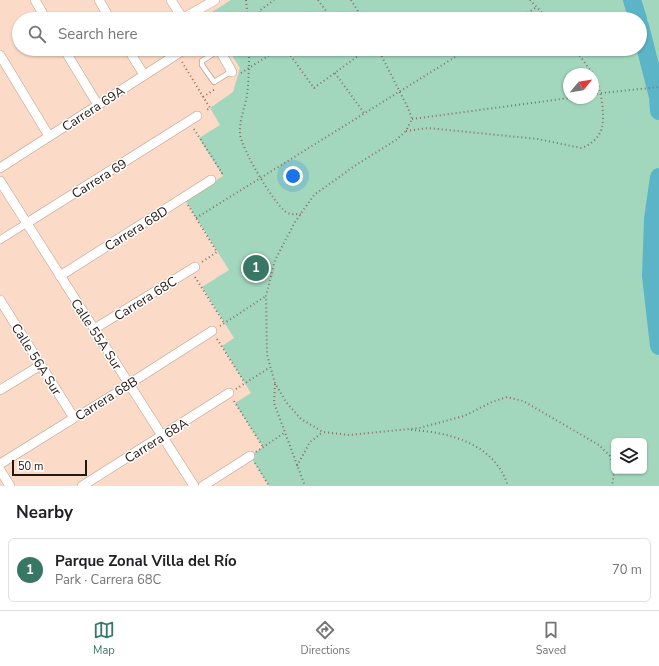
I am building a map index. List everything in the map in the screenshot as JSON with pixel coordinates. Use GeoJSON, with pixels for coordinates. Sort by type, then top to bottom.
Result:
{"type":"FeatureCollection","features":[{"type":"Feature","properties":{"kind":"street"},"geometry":{"type":"LineString","coordinates":[[35,0],[42,12]]}},
{"type":"Feature","properties":{"kind":"street"},"geometry":{"type":"LineString","coordinates":[[98,0],[106,12]]}},
{"type":"Feature","properties":{"kind":"street"},"geometry":{"type":"LineString","coordinates":[[171,0],[179,12]]}},
{"type":"Feature","properties":{"kind":"street"},"geometry":{"type":"LineString","coordinates":[[194,12],[214,0]]}},
{"type":"Feature","properties":{"kind":"street"},"geometry":{"type":"LineString","coordinates":[[0,55],[49,136]]}},
{"type":"Feature","properties":{"kind":"street"},"geometry":{"type":"LineString","coordinates":[[68,56],[98,105]]}},
{"type":"Feature","properties":{"kind":"street"},"geometry":{"type":"LineString","coordinates":[[132,56],[144,75]]}},
{"type":"Feature","properties":{"kind":"street","name":"Carrera 69A"},"geometry":{"type":"LineString","coordinates":[[0,168],[174,56]]}},
{"type":"Feature","properties":{"kind":"street"},"geometry":{"type":"LineString","coordinates":[[223,56],[232,72]]}},
{"type":"Feature","properties":{"kind":"street","name":"Carrera 69"},"geometry":{"type":"LineString","coordinates":[[0,240],[197,116]]}},
{"type":"Feature","properties":{"kind":"street","name":"Carrera 68D"},"geometry":{"type":"LineString","coordinates":[[60,276],[211,180]]}},
{"type":"Feature","properties":{"kind":"street","name":"Calle 55A Sur"},"geometry":{"type":"LineString","coordinates":[[0,181],[194,486]]}},
{"type":"Feature","properties":{"kind":"street","name":"Carrera 68C"},"geometry":{"type":"LineString","coordinates":[[94,329],[192,268]]}},
{"type":"Feature","properties":{"kind":"street","name":"Calle 56A Sur"},"geometry":{"type":"LineString","coordinates":[[0,300],[4,313],[41,365],[74,418]]}},
{"type":"Feature","properties":{"kind":"street","name":"Carrera 68B"},"geometry":{"type":"LineString","coordinates":[[0,464],[212,331]]}},
{"type":"Feature","properties":{"kind":"street"},"geometry":{"type":"LineString","coordinates":[[0,390],[41,365]]}},
{"type":"Feature","properties":{"kind":"street","name":"Carrera 68A"},"geometry":{"type":"LineString","coordinates":[[82,486],[229,393]]}},
{"type":"Feature","properties":{"kind":"street"},"geometry":{"type":"LineString","coordinates":[[203,486],[250,456]]}},
{"type":"Feature","properties":{"kind":"street"},"geometry":{"type":"LineString","coordinates":[[0,470],[10,486]]}},
{"type":"Feature","properties":{"kind":"lane"},"geometry":{"type":"LineString","coordinates":[[209,56],[202,61],[202,64],[214,82],[232,72]]}},
{"type":"Feature","properties":{"kind":"path"},"geometry":{"type":"LineString","coordinates":[[246,0],[247,12]]}},
{"type":"Feature","properties":{"kind":"path"},"geometry":{"type":"LineString","coordinates":[[260,12],[259,11],[274,0]]}},
{"type":"Feature","properties":{"kind":"path"},"geometry":{"type":"LineString","coordinates":[[318,0],[327,12]]}},
{"type":"Feature","properties":{"kind":"path"},"geometry":{"type":"LineString","coordinates":[[351,0],[359,12]]}},
{"type":"Feature","properties":{"kind":"path"},"geometry":{"type":"LineString","coordinates":[[530,0],[542,12]]}},
{"type":"Feature","properties":{"kind":"path"},"geometry":{"type":"LineString","coordinates":[[529,12],[537,7]]}},
{"type":"Feature","properties":{"kind":"path"},"geometry":{"type":"LineString","coordinates":[[178,56],[210,108]]}},
{"type":"Feature","properties":{"kind":"path"},"geometry":{"type":"LineString","coordinates":[[249,56],[247,97],[241,116],[240,134],[246,154],[286,211],[293,215],[301,214]]}},
{"type":"Feature","properties":{"kind":"path"},"geometry":{"type":"LineString","coordinates":[[291,56],[314,88],[358,56]]}},
{"type":"Feature","properties":{"kind":"path"},"geometry":{"type":"LineString","coordinates":[[381,56],[412,119]]}},
{"type":"Feature","properties":{"kind":"path"},"geometry":{"type":"LineString","coordinates":[[196,218],[457,56]]}},
{"type":"Feature","properties":{"kind":"path"},"geometry":{"type":"LineString","coordinates":[[580,56],[589,68]]}},
{"type":"Feature","properties":{"kind":"path"},"geometry":{"type":"LineString","coordinates":[[335,73],[364,113]]}},
{"type":"Feature","properties":{"kind":"path"},"geometry":{"type":"LineString","coordinates":[[601,93],[659,87]]}},
{"type":"Feature","properties":{"kind":"path"},"geometry":{"type":"LineString","coordinates":[[406,131],[428,128],[538,139],[581,148],[588,146],[596,138],[602,127],[601,93],[599,88]]}},
{"type":"Feature","properties":{"kind":"path"},"geometry":{"type":"LineString","coordinates":[[412,119],[563,99]]}},
{"type":"Feature","properties":{"kind":"path"},"geometry":{"type":"LineString","coordinates":[[412,119],[406,131],[396,140],[356,165],[314,195],[301,214],[275,260],[266,296],[267,355],[275,383],[286,402],[301,419],[323,432],[349,435],[419,428],[464,416],[492,402],[506,397],[523,401],[599,445],[610,456],[614,473],[612,486]]}},
{"type":"Feature","properties":{"kind":"path"},"geometry":{"type":"LineString","coordinates":[[189,121],[222,173]]}},
{"type":"Feature","properties":{"kind":"path"},"geometry":{"type":"LineString","coordinates":[[183,198],[217,252],[192,268],[224,323]]}},
{"type":"Feature","properties":{"kind":"path"},"geometry":{"type":"LineString","coordinates":[[245,383],[212,331],[266,296]]}},
{"type":"Feature","properties":{"kind":"path"},"geometry":{"type":"LineString","coordinates":[[263,447],[229,393],[270,368]]}},
{"type":"Feature","properties":{"kind":"path"},"geometry":{"type":"LineString","coordinates":[[275,383],[274,403],[304,486]]}},
{"type":"Feature","properties":{"kind":"path"},"geometry":{"type":"LineString","coordinates":[[404,430],[431,431],[471,443],[488,453],[499,467],[508,486]]}},
{"type":"Feature","properties":{"kind":"path"},"geometry":{"type":"LineString","coordinates":[[297,467],[310,442],[323,432]]}},
{"type":"Feature","properties":{"kind":"path"},"geometry":{"type":"LineString","coordinates":[[269,486],[250,456],[284,433]]}},
{"type":"Feature","properties":{"kind":"green space"},"geometry":{"type":"Polygon","coordinates":[[[231,0],[659,0],[659,486],[269,486],[250,456],[263,447],[235,403],[251,393],[222,346],[234,338],[202,287],[229,270],[185,200],[223,176],[199,138],[220,125],[210,108],[233,92],[240,68],[232,56],[647,56],[647,12],[212,12],[231,0]]]}},
{"type":"Feature","properties":{"kind":"waterway"},"geometry":{"type":"LineString","coordinates":[[632,0],[636,12]]}},
{"type":"Feature","properties":{"kind":"waterway"},"geometry":{"type":"LineString","coordinates":[[647,54],[658,97],[659,111]]}},
{"type":"Feature","properties":{"kind":"waterway"},"geometry":{"type":"LineString","coordinates":[[659,177],[653,219],[651,276],[659,346]]}},
{"type":"Feature","properties":{"kind":"place","name":"Parque Zonal Villa del Río"},"geometry":{"type":"Point","coordinates":[256,268]}}]}
